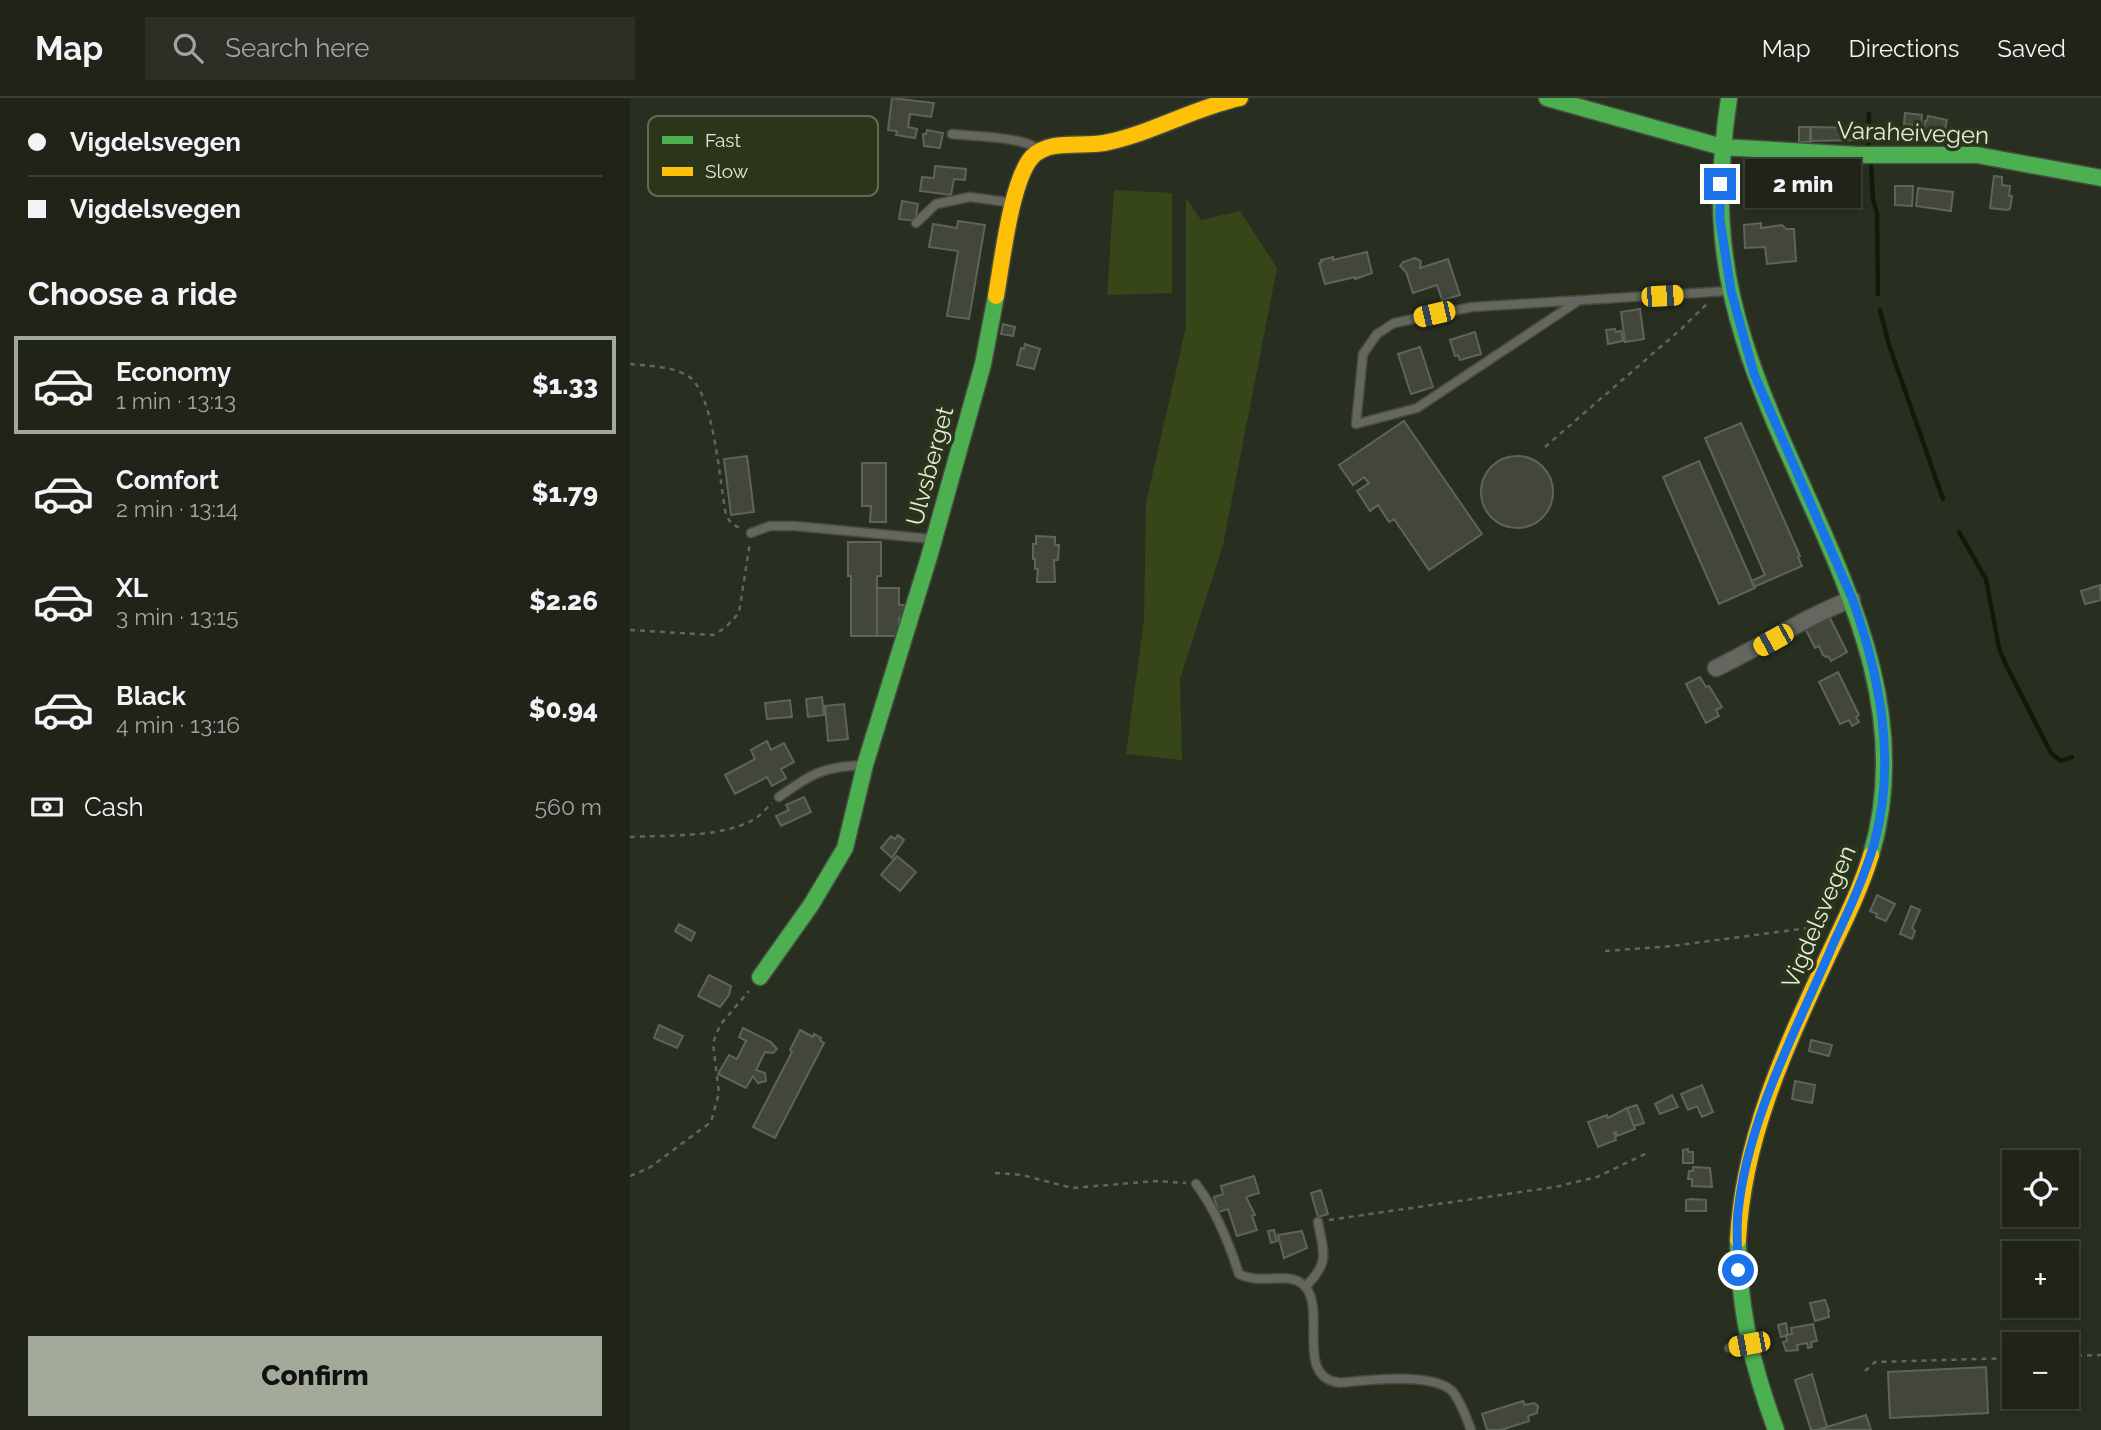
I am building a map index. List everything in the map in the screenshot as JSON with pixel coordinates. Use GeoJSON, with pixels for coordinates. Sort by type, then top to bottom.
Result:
{"type":"FeatureCollection","features":[{"type":"Feature","properties":{"kind":"street"},"geometry":{"type":"LineString","coordinates":[[1041,150],[1056,146],[1088,147],[1112,141],[1240,98]]}},
{"type":"Feature","properties":{"kind":"street"},"geometry":{"type":"LineString","coordinates":[[1547,98],[1722,147]]}},
{"type":"Feature","properties":{"kind":"street","name":"Vigdelsvegen"},"geometry":{"type":"LineString","coordinates":[[1729,98],[1722,147],[1720,220],[1724,292],[1754,374],[1852,598],[1871,656],[1883,727],[1884,770],[1881,807],[1874,842],[1862,880],[1759,1119],[1745,1171],[1738,1212],[1739,1286],[1749,1344],[1776,1430]]}},
{"type":"Feature","properties":{"kind":"street","name":"Varaheivegen"},"geometry":{"type":"LineString","coordinates":[[1722,147],[1859,155],[1977,155],[2101,178]]}},
{"type":"Feature","properties":{"kind":"street","name":"Ulvsberget"},"geometry":{"type":"LineString","coordinates":[[760,977],[811,905],[845,848],[865,765],[934,539],[983,364],[1021,177],[1029,162],[1041,150]]}},
{"type":"Feature","properties":{"kind":"street"},"geometry":{"type":"LineString","coordinates":[[1716,668],[1852,598]]}},
{"type":"Feature","properties":{"kind":"lane"},"geometry":{"type":"LineString","coordinates":[[952,134],[1018,141],[1041,150]]}},
{"type":"Feature","properties":{"kind":"lane"},"geometry":{"type":"LineString","coordinates":[[916,223],[936,204],[970,197],[1014,202]]}},
{"type":"Feature","properties":{"kind":"lane"},"geometry":{"type":"LineString","coordinates":[[1578,301],[1417,408],[1356,424],[1363,354],[1377,334],[1394,323],[1472,307],[1724,292]]}},
{"type":"Feature","properties":{"kind":"lane"},"geometry":{"type":"LineString","coordinates":[[751,533],[770,526],[794,526],[934,539]]}},
{"type":"Feature","properties":{"kind":"lane"},"geometry":{"type":"LineString","coordinates":[[779,797],[807,777],[825,769],[865,765]]}},
{"type":"Feature","properties":{"kind":"lane"},"geometry":{"type":"LineString","coordinates":[[1196,1184],[1206,1197],[1221,1227],[1239,1274],[1250,1280],[1285,1278],[1302,1283],[1305,1287],[1313,1308],[1316,1364],[1324,1377],[1337,1383],[1386,1380],[1439,1383],[1453,1392],[1471,1430]]}},
{"type":"Feature","properties":{"kind":"lane"},"geometry":{"type":"LineString","coordinates":[[1305,1287],[1318,1274],[1323,1263],[1318,1222]]}},
{"type":"Feature","properties":{"kind":"lane"},"geometry":{"type":"LineString","coordinates":[[1729,1348],[1749,1344]]}},
{"type":"Feature","properties":{"kind":"path"},"geometry":{"type":"LineString","coordinates":[[1545,447],[1724,292]]}},
{"type":"Feature","properties":{"kind":"path"},"geometry":{"type":"LineString","coordinates":[[630,364],[675,370],[696,383],[711,427],[726,515],[731,523],[751,533],[739,613],[725,628],[713,635],[630,630]]}},
{"type":"Feature","properties":{"kind":"path"},"geometry":{"type":"LineString","coordinates":[[630,837],[696,834],[738,827],[754,820],[779,797]]}},
{"type":"Feature","properties":{"kind":"path"},"geometry":{"type":"LineString","coordinates":[[1605,951],[1672,947],[1819,925],[1839,932]]}},
{"type":"Feature","properties":{"kind":"path"},"geometry":{"type":"LineString","coordinates":[[630,1176],[649,1168],[711,1122],[719,1093],[713,1043],[720,1025],[760,977]]}},
{"type":"Feature","properties":{"kind":"path"},"geometry":{"type":"LineString","coordinates":[[1318,1222],[1555,1187],[1597,1177],[1649,1153]]}},
{"type":"Feature","properties":{"kind":"path"},"geometry":{"type":"LineString","coordinates":[[995,1173],[1022,1175],[1072,1188],[1156,1181],[1196,1184]]}},
{"type":"Feature","properties":{"kind":"path"},"geometry":{"type":"LineString","coordinates":[[2079,1356],[2101,1355]]}},
{"type":"Feature","properties":{"kind":"path"},"geometry":{"type":"LineString","coordinates":[[1865,1371],[1875,1362],[2002,1358]]}},
{"type":"Feature","properties":{"kind":"green space"},"geometry":{"type":"Polygon","coordinates":[[[1114,190],[1172,193],[1172,293],[1107,295],[1114,190]]]}},
{"type":"Feature","properties":{"kind":"green space"},"geometry":{"type":"Polygon","coordinates":[[[1186,198],[1201,220],[1240,211],[1277,268],[1223,545],[1180,679],[1182,760],[1126,754],[1144,620],[1146,503],[1186,327],[1186,198]]]}},
{"type":"Feature","properties":{"kind":"building"},"geometry":{"type":"Polygon","coordinates":[[[892,98],[934,103],[931,117],[910,114],[908,127],[917,129],[915,138],[896,135],[897,131],[888,130],[892,98]]]}},
{"type":"Feature","properties":{"kind":"building"},"geometry":{"type":"Polygon","coordinates":[[[1905,113],[1922,115],[1921,126],[1904,124],[1905,113]]]}},
{"type":"Feature","properties":{"kind":"building"},"geometry":{"type":"Polygon","coordinates":[[[1928,116],[1947,120],[1942,143],[1923,139],[1928,116]]]}},
{"type":"Feature","properties":{"kind":"building"},"geometry":{"type":"Polygon","coordinates":[[[1799,127],[1810,127],[1810,142],[1799,142],[1799,127]]]}},
{"type":"Feature","properties":{"kind":"building"},"geometry":{"type":"Polygon","coordinates":[[[1811,127],[1860,128],[1860,140],[1811,141],[1811,127]]]}},
{"type":"Feature","properties":{"kind":"building"},"geometry":{"type":"Polygon","coordinates":[[[927,130],[943,133],[940,148],[924,146],[923,134],[926,134],[927,130]]]}},
{"type":"Feature","properties":{"kind":"building"},"geometry":{"type":"Polygon","coordinates":[[[935,166],[966,169],[965,180],[954,179],[951,195],[920,191],[922,177],[934,178],[935,166]]]}},
{"type":"Feature","properties":{"kind":"building"},"geometry":{"type":"Polygon","coordinates":[[[1994,176],[2002,177],[2002,185],[2010,186],[2010,209],[1990,208],[1994,176]]]}},
{"type":"Feature","properties":{"kind":"building"},"geometry":{"type":"Polygon","coordinates":[[[1815,179],[1816,205],[1781,205],[1780,187],[1801,187],[1801,180],[1815,179]]]}},
{"type":"Feature","properties":{"kind":"building"},"geometry":{"type":"Polygon","coordinates":[[[1895,186],[1913,186],[1912,206],[1895,205],[1895,186]]]}},
{"type":"Feature","properties":{"kind":"building"},"geometry":{"type":"Polygon","coordinates":[[[1918,188],[1953,192],[1951,211],[1916,206],[1918,188]]]}},
{"type":"Feature","properties":{"kind":"building"},"geometry":{"type":"Polygon","coordinates":[[[1821,194],[1829,194],[1829,203],[1819,204],[1821,194]]]}},
{"type":"Feature","properties":{"kind":"building"},"geometry":{"type":"Polygon","coordinates":[[[902,201],[918,204],[915,221],[899,219],[902,201]]]}},
{"type":"Feature","properties":{"kind":"building"},"geometry":{"type":"Polygon","coordinates":[[[958,221],[985,225],[969,319],[947,316],[958,251],[929,247],[933,224],[957,228],[958,221]]]}},
{"type":"Feature","properties":{"kind":"building"},"geometry":{"type":"Polygon","coordinates":[[[1761,223],[1761,228],[1782,225],[1786,229],[1794,229],[1796,261],[1767,264],[1765,247],[1745,248],[1744,225],[1761,223]]]}},
{"type":"Feature","properties":{"kind":"building"},"geometry":{"type":"Polygon","coordinates":[[[1367,252],[1372,273],[1325,284],[1319,263],[1321,260],[1367,252]]]}},
{"type":"Feature","properties":{"kind":"building"},"geometry":{"type":"Polygon","coordinates":[[[1415,258],[1421,261],[1420,268],[1448,259],[1460,295],[1442,300],[1437,285],[1413,293],[1406,272],[1400,266],[1403,262],[1415,258]]]}},
{"type":"Feature","properties":{"kind":"building"},"geometry":{"type":"Polygon","coordinates":[[[1640,309],[1644,339],[1625,342],[1621,312],[1640,309]]]}},
{"type":"Feature","properties":{"kind":"building"},"geometry":{"type":"Polygon","coordinates":[[[1003,324],[1015,327],[1013,336],[1001,334],[1003,324]]]}},
{"type":"Feature","properties":{"kind":"building"},"geometry":{"type":"Polygon","coordinates":[[[1615,329],[1616,332],[1621,331],[1623,341],[1608,344],[1606,330],[1615,329]]]}},
{"type":"Feature","properties":{"kind":"building"},"geometry":{"type":"Polygon","coordinates":[[[1475,332],[1481,354],[1460,360],[1458,355],[1455,356],[1450,340],[1475,332]]]}},
{"type":"Feature","properties":{"kind":"building"},"geometry":{"type":"Polygon","coordinates":[[[1025,344],[1040,349],[1034,369],[1017,365],[1021,348],[1024,349],[1025,344]]]}},
{"type":"Feature","properties":{"kind":"building"},"geometry":{"type":"Polygon","coordinates":[[[1420,347],[1433,387],[1411,394],[1398,354],[1420,347]]]}},
{"type":"Feature","properties":{"kind":"building"},"geometry":{"type":"Polygon","coordinates":[[[1404,421],[1482,534],[1429,570],[1394,519],[1389,522],[1378,505],[1370,511],[1357,491],[1369,483],[1364,477],[1353,485],[1339,465],[1404,421]]]}},
{"type":"Feature","properties":{"kind":"building"},"geometry":{"type":"Polygon","coordinates":[[[1741,423],[1802,566],[1754,587],[1751,581],[1765,575],[1705,438],[1741,423]]]}},
{"type":"Feature","properties":{"kind":"building"},"geometry":{"type":"Polygon","coordinates":[[[747,456],[754,512],[731,515],[724,459],[747,456]]]}},
{"type":"Feature","properties":{"kind":"building"},"geometry":{"type":"Polygon","coordinates":[[[1524,456],[1543,466],[1551,478],[1551,506],[1543,518],[1531,526],[1510,528],[1491,518],[1483,506],[1481,485],[1491,466],[1503,458],[1524,456]]]}},
{"type":"Feature","properties":{"kind":"building"},"geometry":{"type":"Polygon","coordinates":[[[1699,461],[1755,588],[1719,604],[1663,477],[1699,461]]]}},
{"type":"Feature","properties":{"kind":"building"},"geometry":{"type":"Polygon","coordinates":[[[862,463],[886,463],[886,522],[870,522],[871,506],[862,506],[862,463]]]}},
{"type":"Feature","properties":{"kind":"building"},"geometry":{"type":"Polygon","coordinates":[[[1036,536],[1055,537],[1055,545],[1059,545],[1058,560],[1054,560],[1055,582],[1037,582],[1038,569],[1035,569],[1033,559],[1036,536]]]}},
{"type":"Feature","properties":{"kind":"building"},"geometry":{"type":"Polygon","coordinates":[[[848,542],[881,542],[881,576],[877,576],[877,636],[851,636],[848,542]]]}},
{"type":"Feature","properties":{"kind":"building"},"geometry":{"type":"Polygon","coordinates":[[[2100,585],[2101,600],[2085,604],[2081,591],[2100,585]]]}},
{"type":"Feature","properties":{"kind":"building"},"geometry":{"type":"Polygon","coordinates":[[[877,588],[899,588],[899,605],[906,605],[907,617],[899,618],[899,636],[877,636],[877,588]]]}},
{"type":"Feature","properties":{"kind":"building"},"geometry":{"type":"Polygon","coordinates":[[[1829,616],[1847,652],[1831,661],[1828,656],[1823,655],[1819,646],[1815,648],[1805,628],[1829,616]]]}},
{"type":"Feature","properties":{"kind":"building"},"geometry":{"type":"Polygon","coordinates":[[[1838,672],[1859,715],[1856,717],[1859,722],[1852,726],[1849,720],[1840,724],[1819,682],[1838,672]]]}},
{"type":"Feature","properties":{"kind":"building"},"geometry":{"type":"Polygon","coordinates":[[[1700,677],[1722,707],[1716,710],[1719,716],[1706,723],[1686,684],[1700,677]]]}},
{"type":"Feature","properties":{"kind":"building"},"geometry":{"type":"Polygon","coordinates":[[[822,697],[824,715],[808,717],[806,699],[822,697]]]}},
{"type":"Feature","properties":{"kind":"building"},"geometry":{"type":"Polygon","coordinates":[[[790,700],[792,717],[767,719],[765,703],[790,700]]]}},
{"type":"Feature","properties":{"kind":"building"},"geometry":{"type":"Polygon","coordinates":[[[844,704],[848,739],[828,741],[825,706],[844,704]]]}},
{"type":"Feature","properties":{"kind":"building"},"geometry":{"type":"Polygon","coordinates":[[[767,741],[771,750],[784,743],[794,762],[781,769],[786,778],[772,786],[767,777],[735,794],[725,775],[755,759],[751,750],[767,741]]]}},
{"type":"Feature","properties":{"kind":"building"},"geometry":{"type":"Polygon","coordinates":[[[804,797],[811,812],[781,826],[776,816],[789,810],[786,805],[804,797]]]}},
{"type":"Feature","properties":{"kind":"building"},"geometry":{"type":"Polygon","coordinates":[[[898,835],[904,840],[892,858],[881,848],[891,836],[895,839],[898,835]]]}},
{"type":"Feature","properties":{"kind":"building"},"geometry":{"type":"Polygon","coordinates":[[[897,856],[916,872],[900,891],[881,875],[897,856]]]}},
{"type":"Feature","properties":{"kind":"building"},"geometry":{"type":"Polygon","coordinates":[[[1877,895],[1895,904],[1886,921],[1870,911],[1877,895]]]}},
{"type":"Feature","properties":{"kind":"building"},"geometry":{"type":"Polygon","coordinates":[[[1911,906],[1920,910],[1912,928],[1915,931],[1912,939],[1900,934],[1911,906]]]}},
{"type":"Feature","properties":{"kind":"building"},"geometry":{"type":"Polygon","coordinates":[[[679,924],[695,933],[691,941],[675,931],[679,924]]]}},
{"type":"Feature","properties":{"kind":"building"},"geometry":{"type":"Polygon","coordinates":[[[709,975],[731,986],[729,995],[720,1007],[698,996],[709,975]]]}},
{"type":"Feature","properties":{"kind":"building"},"geometry":{"type":"Polygon","coordinates":[[[659,1025],[683,1036],[677,1048],[654,1038],[659,1025]]]}},
{"type":"Feature","properties":{"kind":"building"},"geometry":{"type":"Polygon","coordinates":[[[743,1028],[771,1042],[777,1049],[773,1053],[765,1052],[756,1070],[765,1073],[766,1081],[758,1083],[753,1076],[746,1088],[718,1074],[729,1055],[737,1059],[746,1041],[739,1037],[743,1028]]]}},
{"type":"Feature","properties":{"kind":"building"},"geometry":{"type":"Polygon","coordinates":[[[800,1030],[813,1037],[814,1034],[824,1043],[775,1138],[753,1127],[792,1052],[790,1050],[800,1030]]]}},
{"type":"Feature","properties":{"kind":"building"},"geometry":{"type":"Polygon","coordinates":[[[1811,1040],[1832,1045],[1829,1056],[1809,1051],[1811,1040]]]}},
{"type":"Feature","properties":{"kind":"building"},"geometry":{"type":"Polygon","coordinates":[[[1795,1081],[1815,1085],[1812,1103],[1792,1099],[1795,1081]]]}},
{"type":"Feature","properties":{"kind":"building"},"geometry":{"type":"Polygon","coordinates":[[[1702,1085],[1713,1112],[1702,1117],[1697,1106],[1688,1110],[1681,1094],[1702,1085]]]}},
{"type":"Feature","properties":{"kind":"building"},"geometry":{"type":"Polygon","coordinates":[[[1672,1095],[1678,1107],[1660,1114],[1655,1104],[1672,1095]]]}},
{"type":"Feature","properties":{"kind":"building"},"geometry":{"type":"Polygon","coordinates":[[[1637,1105],[1644,1123],[1634,1126],[1627,1108],[1637,1105]]]}},
{"type":"Feature","properties":{"kind":"building"},"geometry":{"type":"Polygon","coordinates":[[[1627,1108],[1635,1129],[1617,1136],[1616,1132],[1616,1140],[1598,1147],[1588,1122],[1607,1115],[1608,1118],[1627,1108]]]}},
{"type":"Feature","properties":{"kind":"building"},"geometry":{"type":"Polygon","coordinates":[[[1688,1149],[1688,1152],[1693,1152],[1693,1163],[1683,1163],[1683,1150],[1688,1149]]]}},
{"type":"Feature","properties":{"kind":"building"},"geometry":{"type":"Polygon","coordinates":[[[1693,1167],[1710,1168],[1712,1187],[1692,1186],[1692,1179],[1688,1179],[1689,1171],[1693,1171],[1693,1167]]]}},
{"type":"Feature","properties":{"kind":"building"},"geometry":{"type":"Polygon","coordinates":[[[1254,1176],[1259,1193],[1246,1197],[1255,1215],[1252,1216],[1257,1230],[1237,1236],[1228,1209],[1218,1212],[1214,1197],[1223,1194],[1221,1186],[1254,1176]]]}},
{"type":"Feature","properties":{"kind":"building"},"geometry":{"type":"Polygon","coordinates":[[[1321,1190],[1328,1214],[1318,1217],[1311,1193],[1321,1190]]]}},
{"type":"Feature","properties":{"kind":"building"},"geometry":{"type":"Polygon","coordinates":[[[1686,1200],[1706,1200],[1706,1211],[1686,1211],[1686,1200]]]}},
{"type":"Feature","properties":{"kind":"building"},"geometry":{"type":"Polygon","coordinates":[[[1274,1230],[1277,1241],[1271,1243],[1268,1231],[1274,1230]]]}},
{"type":"Feature","properties":{"kind":"building"},"geometry":{"type":"Polygon","coordinates":[[[1302,1231],[1307,1248],[1284,1258],[1278,1235],[1302,1231]]]}},
{"type":"Feature","properties":{"kind":"building"},"geometry":{"type":"Polygon","coordinates":[[[1825,1300],[1829,1317],[1815,1321],[1810,1303],[1825,1300]]]}},
{"type":"Feature","properties":{"kind":"building"},"geometry":{"type":"Polygon","coordinates":[[[1786,1323],[1788,1335],[1781,1337],[1778,1325],[1786,1323]]]}},
{"type":"Feature","properties":{"kind":"building"},"geometry":{"type":"Polygon","coordinates":[[[1813,1324],[1817,1341],[1811,1342],[1812,1347],[1808,1348],[1807,1343],[1797,1345],[1798,1350],[1786,1351],[1783,1342],[1787,1341],[1786,1335],[1792,1334],[1791,1328],[1813,1324]]]}},
{"type":"Feature","properties":{"kind":"building"},"geometry":{"type":"Polygon","coordinates":[[[1986,1367],[1988,1413],[1890,1418],[1888,1372],[1986,1367]]]}},
{"type":"Feature","properties":{"kind":"building"},"geometry":{"type":"Polygon","coordinates":[[[1812,1374],[1827,1427],[1818,1430],[1811,1430],[1795,1380],[1812,1374]]]}},
{"type":"Feature","properties":{"kind":"building"},"geometry":{"type":"Polygon","coordinates":[[[1523,1401],[1525,1405],[1534,1403],[1538,1406],[1537,1413],[1528,1416],[1529,1421],[1501,1430],[1487,1430],[1482,1414],[1523,1401]]]}},
{"type":"Feature","properties":{"kind":"building"},"geometry":{"type":"Polygon","coordinates":[[[1866,1415],[1871,1430],[1818,1430],[1827,1427],[1866,1415]]]}},
{"type":"Feature","properties":{"kind":"waterway"},"geometry":{"type":"LineString","coordinates":[[1868,150],[1869,114]]}},
{"type":"Feature","properties":{"kind":"waterway"},"geometry":{"type":"LineString","coordinates":[[1871,162],[1873,199],[1877,213],[1878,294]]}},
{"type":"Feature","properties":{"kind":"waterway"},"geometry":{"type":"LineString","coordinates":[[1880,310],[1889,345],[1943,499]]}},
{"type":"Feature","properties":{"kind":"waterway"},"geometry":{"type":"LineString","coordinates":[[1959,532],[1986,579],[1999,648],[2006,665],[2051,753],[2061,761],[2072,757]]}},
{"type":"Feature","properties":{"kind":"traffic: fast"},"geometry":{"type":"LineString","coordinates":[[1547,98],[1722,147],[1859,155],[1977,155],[2101,178]]}},
{"type":"Feature","properties":{"kind":"traffic: fast"},"geometry":{"type":"LineString","coordinates":[[1729,98],[1721,190],[1724,249],[1735,309],[1767,403],[1848,592],[1869,655],[1882,720],[1883,787],[1871,855]]}},
{"type":"Feature","properties":{"kind":"traffic: fast"},"geometry":{"type":"LineString","coordinates":[[760,977],[811,905],[845,848],[865,765],[929,557],[983,364],[996,296]]}},
{"type":"Feature","properties":{"kind":"traffic: fast"},"geometry":{"type":"LineString","coordinates":[[1738,1240],[1741,1290],[1748,1337],[1776,1430]]}},
{"type":"Feature","properties":{"kind":"traffic: slow"},"geometry":{"type":"LineString","coordinates":[[996,296],[1004,244],[1018,184],[1025,168],[1039,151],[1056,146],[1095,144],[1121,139],[1240,98]]}},
{"type":"Feature","properties":{"kind":"traffic: slow"},"geometry":{"type":"LineString","coordinates":[[1738,1240],[1748,1166],[1769,1095],[1796,1026],[1871,855]]}},
{"type":"Feature","properties":{"kind":"route"},"geometry":{"type":"LineString","coordinates":[[1720,184],[1720,220],[1740,332],[1754,374],[1852,598],[1864,633],[1879,691],[1884,770],[1881,807],[1874,842],[1862,880],[1759,1119],[1745,1171],[1738,1212],[1738,1270]]}}]}
